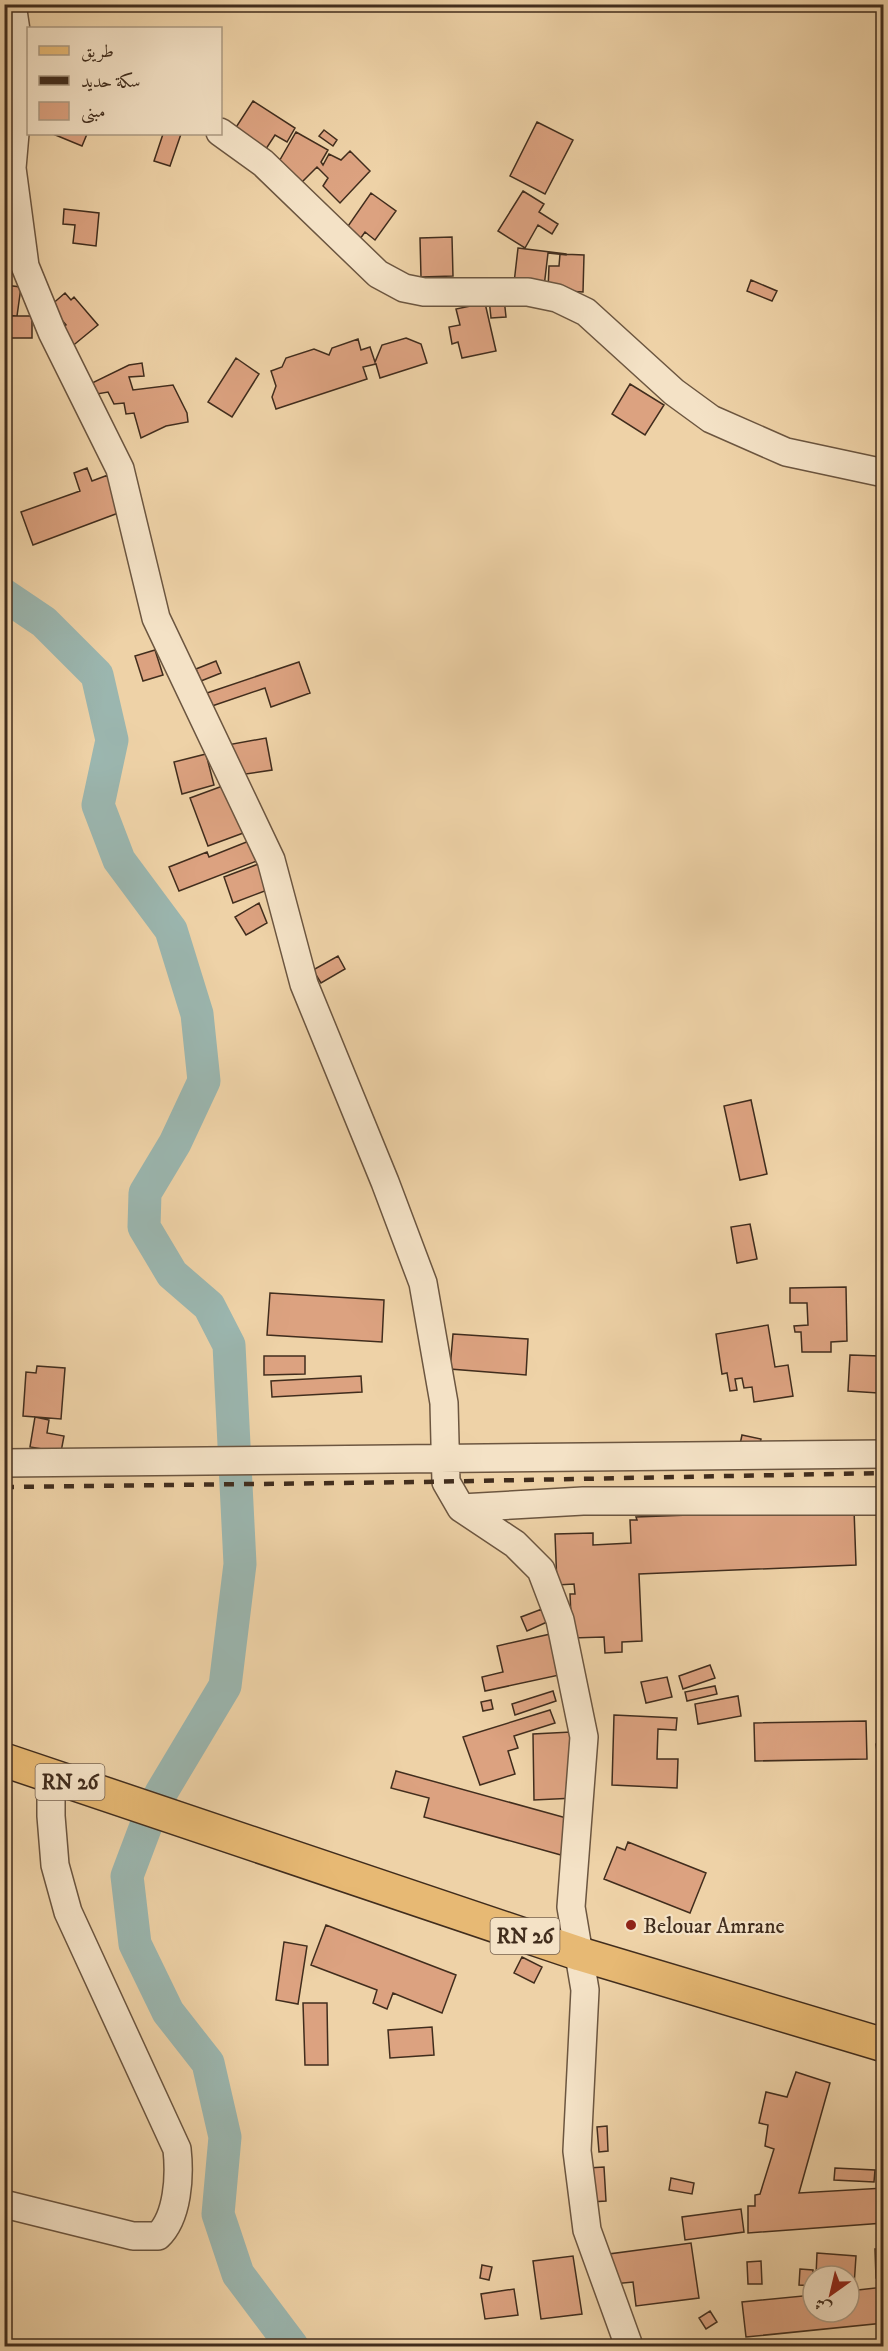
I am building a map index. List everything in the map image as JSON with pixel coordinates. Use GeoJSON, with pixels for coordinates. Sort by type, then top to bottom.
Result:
{"type":"FeatureCollection","features":[{"type":"Feature","properties":{"kind":"main road","name":"RN 26"},"geometry":{"type":"LineString","coordinates":[[4,1760],[580,1954],[884,2045]]}},
{"type":"Feature","properties":{"kind":"street"},"geometry":{"type":"LineString","coordinates":[[12,4],[25,65],[12,168],[25,266],[52,332],[120,469],[156,618],[271,860],[304,984],[386,1182],[423,1283],[444,1403],[446,1482],[461,1508],[515,1544],[541,1570],[560,1620],[584,1737],[571,1906],[585,1990],[577,2151],[587,2230],[629,2346]]}},
{"type":"Feature","properties":{"kind":"street"},"geometry":{"type":"LineString","coordinates":[[222,133],[263,163],[378,274],[404,288],[424,292],[528,292],[557,298],[586,312],[674,392],[711,419],[786,452],[884,473]]}},
{"type":"Feature","properties":{"kind":"street"},"geometry":{"type":"LineString","coordinates":[[4,1463],[884,1454]]}},
{"type":"Feature","properties":{"kind":"street"},"geometry":{"type":"LineString","coordinates":[[461,1508],[583,1501],[884,1501]]}},
{"type":"Feature","properties":{"kind":"street"},"geometry":{"type":"LineString","coordinates":[[4,2204],[133,2236],[158,2236],[168,2227],[179,2168],[177,2149],[68,1912],[55,1865],[51,1816],[51,1775]]}},
{"type":"Feature","properties":{"kind":"building"},"geometry":{"type":"Polygon","coordinates":[[[253,101],[295,128],[287,142],[275,135],[262,155],[231,135],[253,101]]]}},
{"type":"Feature","properties":{"kind":"building"},"geometry":{"type":"Polygon","coordinates":[[[537,122],[573,140],[545,194],[510,176],[537,122]]]}},
{"type":"Feature","properties":{"kind":"building"},"geometry":{"type":"Polygon","coordinates":[[[324,130],[337,140],[333,146],[319,136],[324,130]]]}},
{"type":"Feature","properties":{"kind":"building"},"geometry":{"type":"Polygon","coordinates":[[[296,132],[328,150],[321,162],[323,165],[329,154],[341,160],[350,151],[370,171],[340,203],[323,186],[328,178],[317,167],[302,182],[277,165],[296,132]]]}},
{"type":"Feature","properties":{"kind":"building"},"geometry":{"type":"Polygon","coordinates":[[[55,135],[87,135],[82,146],[55,135]]]}},
{"type":"Feature","properties":{"kind":"building"},"geometry":{"type":"Polygon","coordinates":[[[163,135],[181,135],[170,166],[154,161],[163,135]]]}},
{"type":"Feature","properties":{"kind":"building"},"geometry":{"type":"Polygon","coordinates":[[[523,191],[544,204],[539,212],[558,224],[552,234],[538,225],[525,248],[498,231],[523,191]]]}},
{"type":"Feature","properties":{"kind":"building"},"geometry":{"type":"Polygon","coordinates":[[[371,193],[396,211],[375,240],[365,232],[360,239],[346,229],[371,193]]]}},
{"type":"Feature","properties":{"kind":"building"},"geometry":{"type":"Polygon","coordinates":[[[64,209],[99,213],[96,246],[73,243],[75,225],[63,224],[64,209]]]}},
{"type":"Feature","properties":{"kind":"building"},"geometry":{"type":"Polygon","coordinates":[[[452,237],[453,276],[421,277],[420,238],[452,237]]]}},
{"type":"Feature","properties":{"kind":"building"},"geometry":{"type":"Polygon","coordinates":[[[518,248],[566,255],[548,253],[544,287],[514,283],[518,248]]]}},
{"type":"Feature","properties":{"kind":"building"},"geometry":{"type":"Polygon","coordinates":[[[560,254],[584,255],[583,292],[548,290],[549,266],[559,266],[560,254]]]}},
{"type":"Feature","properties":{"kind":"building"},"geometry":{"type":"Polygon","coordinates":[[[751,280],[777,291],[772,301],[747,291],[751,280]]]}},
{"type":"Feature","properties":{"kind":"building"},"geometry":{"type":"Polygon","coordinates":[[[4,285],[21,287],[17,316],[4,315],[4,285]]]}},
{"type":"Feature","properties":{"kind":"building"},"geometry":{"type":"Polygon","coordinates":[[[65,293],[71,300],[74,297],[98,325],[70,348],[57,332],[66,325],[50,306],[65,293]]]}},
{"type":"Feature","properties":{"kind":"building"},"geometry":{"type":"Polygon","coordinates":[[[504,298],[506,317],[491,318],[489,299],[504,298]]]}},
{"type":"Feature","properties":{"kind":"building"},"geometry":{"type":"Polygon","coordinates":[[[485,303],[496,351],[462,358],[458,342],[452,344],[449,327],[460,325],[456,309],[485,303]]]}},
{"type":"Feature","properties":{"kind":"building"},"geometry":{"type":"Polygon","coordinates":[[[4,316],[32,316],[32,338],[4,338],[4,316]]]}},
{"type":"Feature","properties":{"kind":"building"},"geometry":{"type":"Polygon","coordinates":[[[406,338],[421,344],[427,363],[380,378],[376,364],[363,367],[367,379],[276,409],[272,397],[276,386],[271,371],[282,367],[286,358],[314,349],[329,355],[332,348],[358,339],[361,350],[370,347],[375,362],[382,345],[406,338]]]}},
{"type":"Feature","properties":{"kind":"building"},"geometry":{"type":"Polygon","coordinates":[[[236,358],[259,374],[232,417],[208,402],[236,358]]]}},
{"type":"Feature","properties":{"kind":"building"},"geometry":{"type":"Polygon","coordinates":[[[142,363],[144,376],[129,377],[133,390],[173,385],[187,413],[188,422],[166,426],[141,438],[134,413],[126,414],[124,403],[114,404],[108,392],[97,394],[92,383],[129,365],[142,363]]]}},
{"type":"Feature","properties":{"kind":"building"},"geometry":{"type":"Polygon","coordinates":[[[630,384],[664,405],[645,435],[612,414],[630,384]]]}},
{"type":"Feature","properties":{"kind":"building"},"geometry":{"type":"Polygon","coordinates":[[[87,468],[92,481],[108,475],[121,512],[33,545],[21,512],[80,491],[74,473],[87,468]]]}},
{"type":"Feature","properties":{"kind":"building"},"geometry":{"type":"Polygon","coordinates":[[[155,650],[163,675],[143,681],[135,656],[155,650]]]}},
{"type":"Feature","properties":{"kind":"building"},"geometry":{"type":"Polygon","coordinates":[[[216,661],[221,673],[201,681],[196,669],[216,661]]]}},
{"type":"Feature","properties":{"kind":"building"},"geometry":{"type":"Polygon","coordinates":[[[299,662],[310,693],[271,707],[265,688],[212,706],[207,693],[299,662]]]}},
{"type":"Feature","properties":{"kind":"building"},"geometry":{"type":"Polygon","coordinates":[[[266,738],[272,770],[232,776],[227,745],[266,738]]]}},
{"type":"Feature","properties":{"kind":"building"},"geometry":{"type":"Polygon","coordinates":[[[206,754],[214,785],[182,794],[174,762],[206,754]]]}},
{"type":"Feature","properties":{"kind":"building"},"geometry":{"type":"Polygon","coordinates":[[[228,784],[246,832],[208,846],[190,798],[228,784]]]}},
{"type":"Feature","properties":{"kind":"building"},"geometry":{"type":"Polygon","coordinates":[[[254,839],[262,859],[179,891],[169,867],[207,852],[209,857],[254,839]]]}},
{"type":"Feature","properties":{"kind":"building"},"geometry":{"type":"Polygon","coordinates":[[[261,863],[270,889],[233,903],[224,877],[261,863]]]}},
{"type":"Feature","properties":{"kind":"building"},"geometry":{"type":"Polygon","coordinates":[[[259,903],[267,923],[246,935],[235,917],[259,903]]]}},
{"type":"Feature","properties":{"kind":"building"},"geometry":{"type":"Polygon","coordinates":[[[338,956],[345,969],[321,983],[313,970],[338,956]]]}},
{"type":"Feature","properties":{"kind":"building"},"geometry":{"type":"Polygon","coordinates":[[[751,1100],[767,1174],[740,1180],[724,1106],[751,1100]]]}},
{"type":"Feature","properties":{"kind":"building"},"geometry":{"type":"Polygon","coordinates":[[[750,1224],[757,1259],[737,1263],[731,1227],[750,1224]]]}},
{"type":"Feature","properties":{"kind":"building"},"geometry":{"type":"Polygon","coordinates":[[[846,1287],[847,1341],[831,1342],[831,1352],[802,1352],[801,1332],[795,1332],[794,1326],[808,1325],[807,1303],[790,1303],[790,1288],[846,1287]]]}},
{"type":"Feature","properties":{"kind":"building"},"geometry":{"type":"Polygon","coordinates":[[[270,1293],[384,1300],[382,1342],[267,1335],[270,1293]]]}},
{"type":"Feature","properties":{"kind":"building"},"geometry":{"type":"Polygon","coordinates":[[[768,1325],[775,1367],[788,1365],[793,1396],[754,1402],[752,1387],[744,1388],[742,1378],[735,1379],[737,1390],[730,1391],[727,1373],[722,1374],[716,1334],[768,1325]]]}},
{"type":"Feature","properties":{"kind":"building"},"geometry":{"type":"Polygon","coordinates":[[[453,1334],[528,1339],[526,1375],[450,1369],[453,1334]]]}},
{"type":"Feature","properties":{"kind":"building"},"geometry":{"type":"Polygon","coordinates":[[[850,1355],[880,1356],[878,1393],[848,1391],[850,1355]]]}},
{"type":"Feature","properties":{"kind":"building"},"geometry":{"type":"Polygon","coordinates":[[[264,1356],[305,1356],[305,1374],[264,1375],[264,1356]]]}},
{"type":"Feature","properties":{"kind":"building"},"geometry":{"type":"Polygon","coordinates":[[[37,1366],[65,1368],[61,1419],[23,1416],[26,1372],[36,1373],[37,1366]]]}},
{"type":"Feature","properties":{"kind":"building"},"geometry":{"type":"Polygon","coordinates":[[[361,1376],[362,1392],[272,1397],[271,1381],[361,1376]]]}},
{"type":"Feature","properties":{"kind":"building"},"geometry":{"type":"Polygon","coordinates":[[[35,1417],[49,1420],[47,1433],[64,1436],[61,1452],[30,1447],[35,1417]]]}},
{"type":"Feature","properties":{"kind":"building"},"geometry":{"type":"Polygon","coordinates":[[[742,1435],[761,1439],[758,1453],[739,1449],[742,1435]]]}},
{"type":"Feature","properties":{"kind":"building"},"geometry":{"type":"Polygon","coordinates":[[[854,1509],[856,1565],[639,1574],[642,1641],[622,1642],[622,1652],[605,1653],[604,1637],[572,1638],[570,1594],[575,1594],[574,1584],[557,1585],[555,1534],[593,1533],[593,1545],[631,1543],[630,1520],[637,1520],[636,1517],[854,1509]]]}},
{"type":"Feature","properties":{"kind":"building"},"geometry":{"type":"Polygon","coordinates":[[[542,1609],[547,1622],[527,1631],[521,1617],[542,1609]]]}},
{"type":"Feature","properties":{"kind":"building"},"geometry":{"type":"Polygon","coordinates":[[[555,1633],[564,1674],[485,1691],[482,1677],[503,1672],[497,1646],[555,1633]]]}},
{"type":"Feature","properties":{"kind":"building"},"geometry":{"type":"Polygon","coordinates":[[[710,1665],[715,1678],[683,1689],[679,1676],[710,1665]]]}},
{"type":"Feature","properties":{"kind":"building"},"geometry":{"type":"Polygon","coordinates":[[[667,1677],[672,1697],[646,1703],[641,1682],[667,1677]]]}},
{"type":"Feature","properties":{"kind":"building"},"geometry":{"type":"Polygon","coordinates":[[[715,1686],[717,1694],[687,1701],[685,1692],[715,1686]]]}},
{"type":"Feature","properties":{"kind":"building"},"geometry":{"type":"Polygon","coordinates":[[[553,1691],[556,1701],[515,1715],[512,1704],[553,1691]]]}},
{"type":"Feature","properties":{"kind":"building"},"geometry":{"type":"Polygon","coordinates":[[[738,1696],[741,1716],[698,1724],[695,1704],[738,1696]]]}},
{"type":"Feature","properties":{"kind":"building"},"geometry":{"type":"Polygon","coordinates":[[[491,1700],[493,1709],[483,1711],[481,1702],[491,1700]]]}},
{"type":"Feature","properties":{"kind":"building"},"geometry":{"type":"Polygon","coordinates":[[[550,1710],[555,1723],[514,1736],[518,1748],[508,1751],[515,1774],[480,1785],[463,1737],[550,1710]]]}},
{"type":"Feature","properties":{"kind":"building"},"geometry":{"type":"Polygon","coordinates":[[[614,1715],[677,1718],[676,1730],[658,1729],[657,1759],[678,1759],[677,1788],[612,1785],[614,1715]]]}},
{"type":"Feature","properties":{"kind":"building"},"geometry":{"type":"Polygon","coordinates":[[[866,1721],[867,1759],[755,1761],[754,1723],[866,1721]]]}},
{"type":"Feature","properties":{"kind":"building"},"geometry":{"type":"Polygon","coordinates":[[[571,1732],[575,1798],[534,1800],[533,1734],[571,1732]]]}},
{"type":"Feature","properties":{"kind":"building"},"geometry":{"type":"Polygon","coordinates":[[[884,1742],[884,1789],[882,1789],[876,1744],[884,1742]]]}},
{"type":"Feature","properties":{"kind":"building"},"geometry":{"type":"Polygon","coordinates":[[[396,1771],[570,1819],[561,1855],[424,1817],[429,1798],[391,1788],[396,1771]]]}},
{"type":"Feature","properties":{"kind":"building"},"geometry":{"type":"Polygon","coordinates":[[[628,1842],[706,1873],[690,1913],[604,1879],[617,1847],[625,1850],[628,1842]]]}},
{"type":"Feature","properties":{"kind":"building"},"geometry":{"type":"Polygon","coordinates":[[[326,1925],[456,1975],[442,2013],[393,1993],[387,2009],[373,2003],[377,1990],[311,1965],[326,1925]]]}},
{"type":"Feature","properties":{"kind":"building"},"geometry":{"type":"Polygon","coordinates":[[[284,1942],[307,1946],[298,2004],[276,2000],[284,1942]]]}},
{"type":"Feature","properties":{"kind":"building"},"geometry":{"type":"Polygon","coordinates":[[[522,1957],[542,1967],[534,1983],[514,1973],[522,1957]]]}},
{"type":"Feature","properties":{"kind":"building"},"geometry":{"type":"Polygon","coordinates":[[[303,2003],[327,2003],[328,2065],[305,2065],[303,2003]]]}},
{"type":"Feature","properties":{"kind":"building"},"geometry":{"type":"Polygon","coordinates":[[[432,2027],[434,2055],[390,2058],[388,2030],[432,2027]]]}},
{"type":"Feature","properties":{"kind":"building"},"geometry":{"type":"Polygon","coordinates":[[[796,2072],[830,2083],[799,2193],[884,2188],[884,2223],[748,2233],[748,2206],[755,2206],[755,2195],[760,2194],[774,2149],[765,2146],[768,2125],[759,2123],[766,2092],[787,2097],[796,2072]]]}},
{"type":"Feature","properties":{"kind":"building"},"geometry":{"type":"Polygon","coordinates":[[[607,2126],[608,2151],[599,2152],[597,2127],[607,2126]]]}},
{"type":"Feature","properties":{"kind":"building"},"geometry":{"type":"Polygon","coordinates":[[[604,2167],[606,2201],[591,2202],[588,2168],[604,2167]]]}},
{"type":"Feature","properties":{"kind":"building"},"geometry":{"type":"Polygon","coordinates":[[[835,2168],[875,2170],[874,2182],[834,2180],[835,2168]]]}},
{"type":"Feature","properties":{"kind":"building"},"geometry":{"type":"Polygon","coordinates":[[[671,2178],[694,2183],[692,2194],[669,2190],[671,2178]]]}},
{"type":"Feature","properties":{"kind":"building"},"geometry":{"type":"Polygon","coordinates":[[[741,2209],[744,2232],[685,2240],[682,2217],[741,2209]]]}},
{"type":"Feature","properties":{"kind":"building"},"geometry":{"type":"Polygon","coordinates":[[[691,2243],[699,2298],[636,2306],[633,2282],[613,2284],[609,2254],[691,2243]]]}},
{"type":"Feature","properties":{"kind":"building"},"geometry":{"type":"Polygon","coordinates":[[[875,2249],[884,2249],[884,2277],[876,2278],[875,2249]]]}},
{"type":"Feature","properties":{"kind":"building"},"geometry":{"type":"Polygon","coordinates":[[[817,2253],[856,2256],[855,2264],[817,2264],[817,2253]]]}},
{"type":"Feature","properties":{"kind":"building"},"geometry":{"type":"Polygon","coordinates":[[[573,2256],[582,2314],[541,2319],[533,2261],[573,2256]]]}},
{"type":"Feature","properties":{"kind":"building"},"geometry":{"type":"Polygon","coordinates":[[[761,2261],[762,2284],[748,2284],[747,2262],[761,2261]]]}},
{"type":"Feature","properties":{"kind":"building"},"geometry":{"type":"Polygon","coordinates":[[[482,2265],[492,2267],[489,2280],[480,2278],[482,2265]]]}},
{"type":"Feature","properties":{"kind":"building"},"geometry":{"type":"Polygon","coordinates":[[[800,2269],[801,2269],[801,2285],[799,2285],[800,2269]]]}},
{"type":"Feature","properties":{"kind":"building"},"geometry":{"type":"Polygon","coordinates":[[[884,2287],[884,2323],[746,2337],[742,2302],[801,2296],[801,2324],[861,2324],[861,2290],[884,2287]]]}},
{"type":"Feature","properties":{"kind":"building"},"geometry":{"type":"Polygon","coordinates":[[[514,2289],[518,2315],[485,2319],[481,2294],[514,2289]]]}},
{"type":"Feature","properties":{"kind":"building"},"geometry":{"type":"Polygon","coordinates":[[[710,2311],[717,2322],[706,2329],[699,2318],[710,2311]]]}},
{"type":"Feature","properties":{"kind":"waterway"},"geometry":{"type":"LineString","coordinates":[[4,595],[44,622],[97,675],[112,740],[98,805],[119,860],[171,930],[197,1014],[204,1081],[175,1143],[145,1193],[144,1227],[172,1274],[209,1306],[229,1345],[240,1564],[225,1686],[161,1793],[127,1876],[135,1944],[168,2012],[208,2063],[225,2137],[218,2214],[238,2274],[292,2346]]}},
{"type":"Feature","properties":{"kind":"railway"},"geometry":{"type":"LineString","coordinates":[[4,1487],[884,1473]]}},
{"type":"Feature","properties":{"kind":"place","name":"Belouar Amrane"},"geometry":{"type":"Point","coordinates":[631,1925]}}]}
